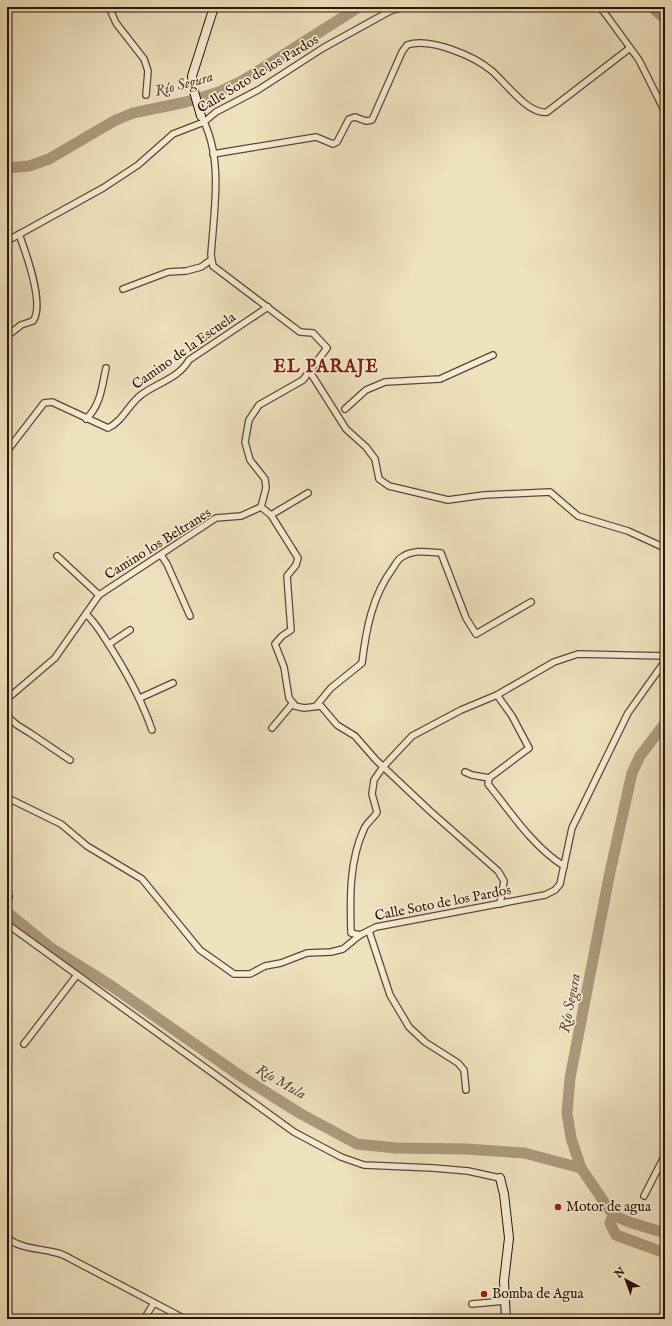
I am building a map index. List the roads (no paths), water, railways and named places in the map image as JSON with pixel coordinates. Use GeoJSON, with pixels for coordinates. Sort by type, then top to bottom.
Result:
{"type":"FeatureCollection","features":[{"type":"Feature","properties":{"kind":"main road"},"geometry":{"type":"LineString","coordinates":[[203,119],[193,86],[194,67],[214,7]]}},
{"type":"Feature","properties":{"kind":"main road"},"geometry":{"type":"LineString","coordinates":[[500,1178],[504,1194],[509,1238],[504,1281],[506,1319]]}},
{"type":"Feature","properties":{"kind":"street"},"geometry":{"type":"LineString","coordinates":[[109,7],[116,23],[144,59],[148,71],[146,95]]}},
{"type":"Feature","properties":{"kind":"street","name":"Calle Soto de los Pardos"},"geometry":{"type":"LineString","coordinates":[[7,241],[103,188],[132,169],[172,134],[258,90],[323,48],[390,11],[403,7]]}},
{"type":"Feature","properties":{"kind":"street"},"geometry":{"type":"LineString","coordinates":[[598,7],[604,12],[639,60],[665,112]]}},
{"type":"Feature","properties":{"kind":"street"},"geometry":{"type":"LineString","coordinates":[[213,154],[316,137],[333,144],[337,142],[349,119],[354,117],[366,121],[372,120],[402,52],[406,45],[412,43],[423,42],[445,47],[478,62],[492,71],[519,99],[542,112],[547,112],[630,48]]}},
{"type":"Feature","properties":{"kind":"street"},"geometry":{"type":"LineString","coordinates":[[203,119],[216,167],[211,260],[213,266],[300,332],[313,333],[328,348],[303,380],[259,405],[249,420],[245,442],[250,460],[265,479],[266,488],[261,507],[271,515],[298,558],[296,565],[287,576],[291,630],[282,636],[275,644],[284,668],[289,698],[295,706],[304,708],[321,706],[338,725],[355,736],[383,767],[430,811],[498,871],[504,881],[500,904]]}},
{"type":"Feature","properties":{"kind":"street"},"geometry":{"type":"LineString","coordinates":[[7,336],[21,325],[33,321],[38,308],[37,295],[19,234]]}},
{"type":"Feature","properties":{"kind":"street"},"geometry":{"type":"LineString","coordinates":[[123,288],[168,272],[201,267],[211,260]]}},
{"type":"Feature","properties":{"kind":"street","name":"Camino de la Escuela"},"geometry":{"type":"LineString","coordinates":[[7,451],[44,403],[52,402],[108,428],[116,425],[140,395],[184,369],[189,360],[268,307]]}},
{"type":"Feature","properties":{"kind":"street"},"geometry":{"type":"LineString","coordinates":[[346,409],[366,390],[385,382],[440,379],[493,354]]}},
{"type":"Feature","properties":{"kind":"street"},"geometry":{"type":"LineString","coordinates":[[86,419],[92,413],[100,399],[106,368]]}},
{"type":"Feature","properties":{"kind":"street"},"geometry":{"type":"LineString","coordinates":[[310,372],[346,429],[376,459],[379,479],[389,486],[448,500],[484,495],[550,492],[578,516],[628,531],[665,548]]}},
{"type":"Feature","properties":{"kind":"street"},"geometry":{"type":"LineString","coordinates":[[271,515],[308,493]]}},
{"type":"Feature","properties":{"kind":"street","name":"Camino los Beltranes"},"geometry":{"type":"LineString","coordinates":[[7,699],[55,658],[99,595],[216,518],[241,516],[261,507]]}},
{"type":"Feature","properties":{"kind":"street"},"geometry":{"type":"LineString","coordinates":[[316,706],[331,688],[362,664],[367,625],[376,598],[389,572],[401,557],[413,552],[441,553],[466,618],[476,634],[531,602]]}},
{"type":"Feature","properties":{"kind":"street"},"geometry":{"type":"LineString","coordinates":[[161,555],[167,564],[190,616]]}},
{"type":"Feature","properties":{"kind":"street"},"geometry":{"type":"LineString","coordinates":[[57,556],[99,595]]}},
{"type":"Feature","properties":{"kind":"street"},"geometry":{"type":"LineString","coordinates":[[86,614],[94,621],[140,698],[152,730]]}},
{"type":"Feature","properties":{"kind":"street"},"geometry":{"type":"LineString","coordinates":[[108,644],[130,630]]}},
{"type":"Feature","properties":{"kind":"street"},"geometry":{"type":"LineString","coordinates":[[360,935],[351,933],[350,904],[353,868],[364,827],[373,819],[377,812],[372,794],[374,780],[383,767],[412,736],[462,710],[497,695],[554,662],[578,654],[665,656]]}},
{"type":"Feature","properties":{"kind":"street","name":"Calle Soto de los Pardos"},"geometry":{"type":"LineString","coordinates":[[7,800],[12,800],[61,824],[87,846],[142,879],[200,950],[234,974],[250,974],[265,966],[281,963],[307,953],[331,952],[343,949],[360,935],[376,927],[545,895],[555,890],[560,884],[572,828],[628,713],[665,661]]}},
{"type":"Feature","properties":{"kind":"street"},"geometry":{"type":"LineString","coordinates":[[140,698],[173,683]]}},
{"type":"Feature","properties":{"kind":"street"},"geometry":{"type":"LineString","coordinates":[[497,695],[512,716],[529,748],[489,778],[488,784],[525,830],[553,859],[564,866]]}},
{"type":"Feature","properties":{"kind":"street"},"geometry":{"type":"LineString","coordinates":[[272,728],[293,703]]}},
{"type":"Feature","properties":{"kind":"street"},"geometry":{"type":"LineString","coordinates":[[7,716],[17,725],[30,732],[70,760]]}},
{"type":"Feature","properties":{"kind":"street"},"geometry":{"type":"LineString","coordinates":[[465,772],[489,778]]}},
{"type":"Feature","properties":{"kind":"street"},"geometry":{"type":"LineString","coordinates":[[7,896],[9,897],[7,902]]}},
{"type":"Feature","properties":{"kind":"street"},"geometry":{"type":"LineString","coordinates":[[7,924],[294,1132],[341,1157],[364,1165],[468,1171],[500,1178]]}},
{"type":"Feature","properties":{"kind":"street"},"geometry":{"type":"LineString","coordinates":[[369,931],[390,995],[409,1027],[425,1042],[458,1063],[464,1070],[466,1090]]}},
{"type":"Feature","properties":{"kind":"street"},"geometry":{"type":"LineString","coordinates":[[24,1044],[77,975]]}},
{"type":"Feature","properties":{"kind":"street"},"geometry":{"type":"LineString","coordinates":[[644,1196],[665,1156]]}},
{"type":"Feature","properties":{"kind":"street"},"geometry":{"type":"LineString","coordinates":[[7,1238],[14,1243],[72,1258],[185,1319]]}},
{"type":"Feature","properties":{"kind":"street"},"geometry":{"type":"LineString","coordinates":[[472,1304],[505,1301]]}},
{"type":"Feature","properties":{"kind":"street"},"geometry":{"type":"LineString","coordinates":[[144,1319],[154,1303]]}},
{"type":"Feature","properties":{"kind":"waterway","name":"Río Segura"},"geometry":{"type":"LineString","coordinates":[[7,168],[29,166],[49,159],[114,121],[133,113],[186,102],[219,92],[242,81],[359,7]]}},
{"type":"Feature","properties":{"kind":"waterway","name":"Río Segura"},"geometry":{"type":"LineString","coordinates":[[652,7],[665,19]]}},
{"type":"Feature","properties":{"kind":"waterway","name":"Río Segura"},"geometry":{"type":"LineString","coordinates":[[665,723],[640,756],[632,773],[610,872],[570,1078],[567,1113],[571,1138],[581,1168],[613,1215],[610,1223],[616,1235],[665,1253]]}},
{"type":"Feature","properties":{"kind":"waterway","name":"Río Mula"},"geometry":{"type":"LineString","coordinates":[[7,912],[51,948],[113,987],[239,1075],[301,1114],[357,1144],[396,1148],[466,1149],[524,1153],[581,1168]]}},
{"type":"Feature","properties":{"kind":"waterway"},"geometry":{"type":"LineString","coordinates":[[613,1215],[629,1222],[665,1233]]}},
{"type":"Feature","properties":{"kind":"place","name":"Motor de agua"},"geometry":{"type":"Point","coordinates":[558,1207]}},
{"type":"Feature","properties":{"kind":"place","name":"Bomba de Agua"},"geometry":{"type":"Point","coordinates":[484,1294]}},
{"type":"Feature","properties":{"kind":"district","name":"EL PARAJE"},"geometry":{"type":"Point","coordinates":[326,367]}}]}
